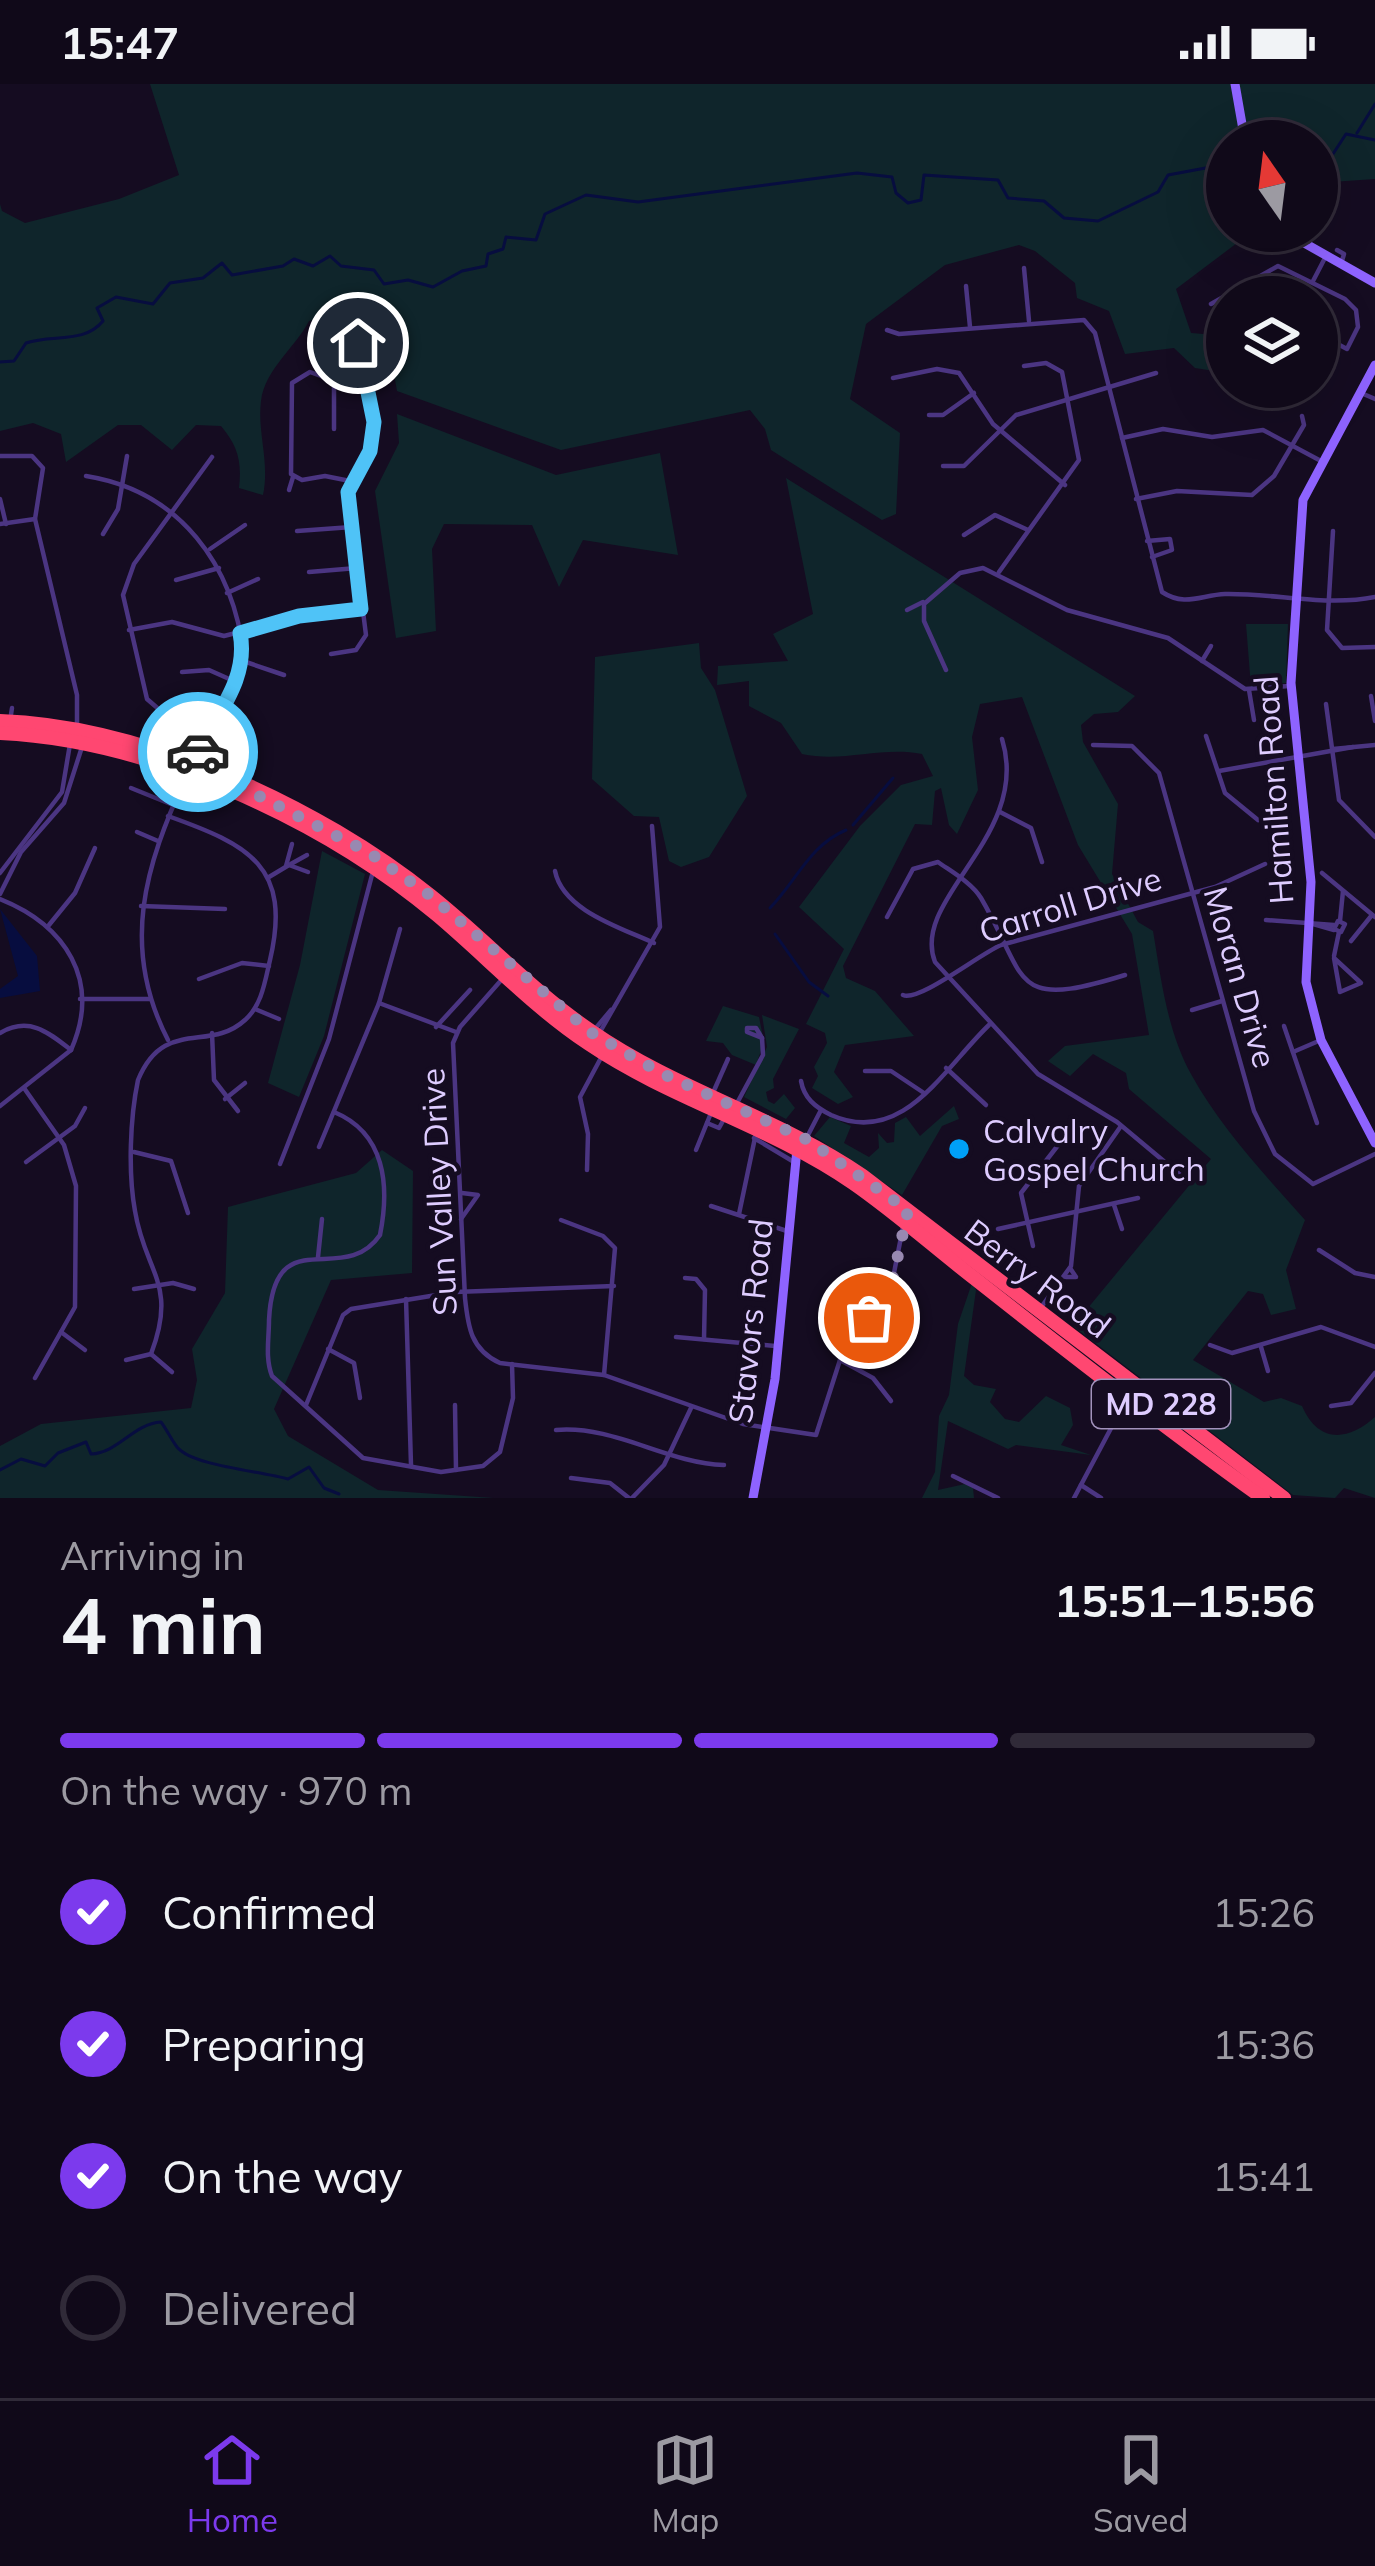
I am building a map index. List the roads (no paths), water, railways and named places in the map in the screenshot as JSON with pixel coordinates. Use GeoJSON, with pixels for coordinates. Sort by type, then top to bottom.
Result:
{"type":"FeatureCollection","features":[{"type":"Feature","properties":{"kind":"highway","name":"Berry Road"},"geometry":{"type":"LineString","coordinates":[[6,721],[190,768],[368,852],[427,893],[508,972]]}},
{"type":"Feature","properties":{"kind":"highway","name":"Berry Road"},"geometry":{"type":"LineString","coordinates":[[70,734],[190,768],[374,869],[594,1042],[799,1150],[906,1216],[1039,1311],[1256,1496]]}},
{"type":"Feature","properties":{"kind":"highway","name":"Berry Road"},"geometry":{"type":"LineString","coordinates":[[719,1109],[756,1133],[799,1150]]}},
{"type":"Feature","properties":{"kind":"highway","name":"Berry Road"},"geometry":{"type":"LineString","coordinates":[[906,1216],[1133,1390],[1284,1498]]}},
{"type":"Feature","properties":{"kind":"street"},"geometry":{"type":"LineString","coordinates":[[1235,84],[1241,120]]}},
{"type":"Feature","properties":{"kind":"street"},"geometry":{"type":"LineString","coordinates":[[1330,252],[1375,283]]}},
{"type":"Feature","properties":{"kind":"street"},"geometry":{"type":"LineString","coordinates":[[1317,276],[1335,254]]}},
{"type":"Feature","properties":{"kind":"street"},"geometry":{"type":"LineString","coordinates":[[1256,276],[1278,266],[1301,276]]}},
{"type":"Feature","properties":{"kind":"street"},"geometry":{"type":"LineString","coordinates":[[1024,268],[1029,322]]}},
{"type":"Feature","properties":{"kind":"street"},"geometry":{"type":"LineString","coordinates":[[966,286],[970,327]]}},
{"type":"Feature","properties":{"kind":"street"},"geometry":{"type":"LineString","coordinates":[[1338,298],[1356,310],[1358,327],[1347,349],[1338,344]]}},
{"type":"Feature","properties":{"kind":"street"},"geometry":{"type":"LineString","coordinates":[[887,330],[899,334],[1075,317],[1090,324],[1162,592],[1174,600],[1220,594],[1328,600],[1375,597]]}},
{"type":"Feature","properties":{"kind":"street"},"geometry":{"type":"LineString","coordinates":[[331,654],[363,645],[352,481],[373,442],[361,346],[333,337]]}},
{"type":"Feature","properties":{"kind":"street"},"geometry":{"type":"LineString","coordinates":[[999,572],[1078,466],[1080,448],[1058,368],[1046,363],[1024,366]]}},
{"type":"Feature","properties":{"kind":"street","name":"Hamilton Road"},"geometry":{"type":"LineString","coordinates":[[1375,364],[1302,505],[1291,686],[1311,886],[1304,969],[1321,1040],[1375,1143]]}},
{"type":"Feature","properties":{"kind":"street"},"geometry":{"type":"LineString","coordinates":[[893,378],[950,370],[967,379],[1000,429],[1064,485]]}},
{"type":"Feature","properties":{"kind":"street"},"geometry":{"type":"LineString","coordinates":[[289,490],[294,380],[305,372],[370,394]]}},
{"type":"Feature","properties":{"kind":"street"},"geometry":{"type":"LineString","coordinates":[[943,466],[964,466],[1016,415],[1156,373]]}},
{"type":"Feature","properties":{"kind":"street"},"geometry":{"type":"LineString","coordinates":[[334,382],[334,429]]}},
{"type":"Feature","properties":{"kind":"street"},"geometry":{"type":"LineString","coordinates":[[1361,392],[1375,399]]}},
{"type":"Feature","properties":{"kind":"street"},"geometry":{"type":"LineString","coordinates":[[929,415],[943,415],[974,393]]}},
{"type":"Feature","properties":{"kind":"street"},"geometry":{"type":"LineString","coordinates":[[1136,499],[1176,491],[1252,495],[1274,476],[1304,425],[1302,416]]}},
{"type":"Feature","properties":{"kind":"street"},"geometry":{"type":"LineString","coordinates":[[1122,438],[1162,429],[1211,437],[1263,430],[1321,461]]}},
{"type":"Feature","properties":{"kind":"street"},"geometry":{"type":"LineString","coordinates":[[0,456],[32,456],[43,468],[35,519],[79,707],[62,792],[0,874]]}},
{"type":"Feature","properties":{"kind":"street"},"geometry":{"type":"LineString","coordinates":[[103,534],[117,513],[127,456]]}},
{"type":"Feature","properties":{"kind":"street"},"geometry":{"type":"LineString","coordinates":[[209,730],[150,704],[129,630],[126,582],[212,457]]}},
{"type":"Feature","properties":{"kind":"street"},"geometry":{"type":"LineString","coordinates":[[86,476],[123,482],[172,513],[210,549],[240,633],[244,661],[158,841],[141,906],[139,947],[150,999],[169,1042]]}},
{"type":"Feature","properties":{"kind":"street"},"geometry":{"type":"LineString","coordinates":[[293,477],[352,481]]}},
{"type":"Feature","properties":{"kind":"street"},"geometry":{"type":"LineString","coordinates":[[0,499],[3,524],[35,519]]}},
{"type":"Feature","properties":{"kind":"street"},"geometry":{"type":"LineString","coordinates":[[964,535],[995,515],[1028,530]]}},
{"type":"Feature","properties":{"kind":"street"},"geometry":{"type":"LineString","coordinates":[[210,549],[245,525]]}},
{"type":"Feature","properties":{"kind":"street"},"geometry":{"type":"LineString","coordinates":[[297,531],[352,526]]}},
{"type":"Feature","properties":{"kind":"street"},"geometry":{"type":"LineString","coordinates":[[1333,531],[1327,630],[1347,650],[1375,647]]}},
{"type":"Feature","properties":{"kind":"street"},"geometry":{"type":"LineString","coordinates":[[1148,541],[1168,536],[1172,548],[1152,557]]}},
{"type":"Feature","properties":{"kind":"street"},"geometry":{"type":"LineString","coordinates":[[176,580],[218,568]]}},
{"type":"Feature","properties":{"kind":"street"},"geometry":{"type":"LineString","coordinates":[[309,572],[357,568]]}},
{"type":"Feature","properties":{"kind":"street"},"geometry":{"type":"LineString","coordinates":[[907,610],[969,570],[999,572],[1044,601],[1158,634],[1249,690],[1291,686]]}},
{"type":"Feature","properties":{"kind":"street"},"geometry":{"type":"LineString","coordinates":[[227,592],[258,579]]}},
{"type":"Feature","properties":{"kind":"street"},"geometry":{"type":"LineString","coordinates":[[928,599],[924,621],[946,670]]}},
{"type":"Feature","properties":{"kind":"street"},"geometry":{"type":"LineString","coordinates":[[129,630],[172,622],[212,634],[240,633],[299,616],[361,609]]}},
{"type":"Feature","properties":{"kind":"street"},"geometry":{"type":"LineString","coordinates":[[1202,661],[1211,646]]}},
{"type":"Feature","properties":{"kind":"street"},"geometry":{"type":"LineString","coordinates":[[244,661],[284,675]]}},
{"type":"Feature","properties":{"kind":"street"},"geometry":{"type":"LineString","coordinates":[[182,672],[209,670],[236,682]]}},
{"type":"Feature","properties":{"kind":"street"},"geometry":{"type":"LineString","coordinates":[[1249,690],[1254,720]]}},
{"type":"Feature","properties":{"kind":"street"},"geometry":{"type":"LineString","coordinates":[[1371,697],[1375,721]]}},
{"type":"Feature","properties":{"kind":"street"},"geometry":{"type":"LineString","coordinates":[[1326,704],[1339,800],[1375,836]]}},
{"type":"Feature","properties":{"kind":"street"},"geometry":{"type":"LineString","coordinates":[[1206,736],[1225,793],[1258,820]]}},
{"type":"Feature","properties":{"kind":"street"},"geometry":{"type":"LineString","coordinates":[[1002,739],[1007,773],[1000,812],[931,928],[931,953],[989,1025],[1037,1074],[1122,1126],[1184,1178]]}},
{"type":"Feature","properties":{"kind":"street","name":"Moran Drive"},"geometry":{"type":"LineString","coordinates":[[1093,745],[1126,744],[1155,766],[1259,1125],[1290,1169],[1313,1184],[1375,1154]]}},
{"type":"Feature","properties":{"kind":"street"},"geometry":{"type":"LineString","coordinates":[[0,1106],[71,1050],[80,1000],[74,962],[49,925],[0,897],[14,862],[64,803],[80,752],[98,745]]}},
{"type":"Feature","properties":{"kind":"street"},"geometry":{"type":"LineString","coordinates":[[1219,771],[1298,754],[1375,745]]}},
{"type":"Feature","properties":{"kind":"street"},"geometry":{"type":"LineString","coordinates":[[131,788],[173,806]]}},
{"type":"Feature","properties":{"kind":"street"},"geometry":{"type":"LineString","coordinates":[[1000,812],[1031,828],[1042,862]]}},
{"type":"Feature","properties":{"kind":"street"},"geometry":{"type":"LineString","coordinates":[[151,1354],[161,1318],[162,1285],[135,1214],[138,1080],[147,1062],[169,1042],[235,1027],[255,1009],[278,919],[269,877],[240,846],[169,816]]}},
{"type":"Feature","properties":{"kind":"street"},"geometry":{"type":"LineString","coordinates":[[587,1170],[588,1134],[580,1097],[594,1042],[654,943],[662,902],[652,826]]}},
{"type":"Feature","properties":{"kind":"street"},"geometry":{"type":"LineString","coordinates":[[137,832],[158,841]]}},
{"type":"Feature","properties":{"kind":"street"},"geometry":{"type":"LineString","coordinates":[[287,866],[292,844]]}},
{"type":"Feature","properties":{"kind":"street"},"geometry":{"type":"LineString","coordinates":[[49,925],[75,893],[94,848]]}},
{"type":"Feature","properties":{"kind":"street"},"geometry":{"type":"LineString","coordinates":[[269,877],[307,855]]}},
{"type":"Feature","properties":{"kind":"street"},"geometry":{"type":"LineString","coordinates":[[887,917],[918,865],[938,862],[980,897],[1000,945],[1024,978],[1050,990],[1125,974]]}},
{"type":"Feature","properties":{"kind":"street","name":"Carroll Drive"},"geometry":{"type":"LineString","coordinates":[[903,995],[918,997],[1000,945],[1192,893],[1264,864]]}},
{"type":"Feature","properties":{"kind":"street"},"geometry":{"type":"LineString","coordinates":[[287,866],[308,872]]}},
{"type":"Feature","properties":{"kind":"street"},"geometry":{"type":"LineString","coordinates":[[280,1164],[329,1039],[374,869]]}},
{"type":"Feature","properties":{"kind":"street"},"geometry":{"type":"LineString","coordinates":[[555,872],[561,887],[589,913],[654,943]]}},
{"type":"Feature","properties":{"kind":"street"},"geometry":{"type":"LineString","coordinates":[[1322,873],[1374,916],[1352,941]]}},
{"type":"Feature","properties":{"kind":"street"},"geometry":{"type":"LineString","coordinates":[[1334,958],[1359,975],[1361,983],[1340,992],[1334,958],[1343,891]]}},
{"type":"Feature","properties":{"kind":"street"},"geometry":{"type":"LineString","coordinates":[[141,906],[225,909]]}},
{"type":"Feature","properties":{"kind":"street"},"geometry":{"type":"LineString","coordinates":[[1266,920],[1337,927]]}},
{"type":"Feature","properties":{"kind":"street"},"geometry":{"type":"LineString","coordinates":[[319,1147],[379,1004],[400,929]]}},
{"type":"Feature","properties":{"kind":"street"},"geometry":{"type":"LineString","coordinates":[[199,979],[242,963],[269,966]]}},
{"type":"Feature","properties":{"kind":"street","name":"Sun Valley Drive"},"geometry":{"type":"LineString","coordinates":[[508,972],[457,1032],[465,1292],[476,1347],[494,1361],[512,1364]]}},
{"type":"Feature","properties":{"kind":"street"},"geometry":{"type":"LineString","coordinates":[[436,1028],[470,990]]}},
{"type":"Feature","properties":{"kind":"street"},"geometry":{"type":"LineString","coordinates":[[80,1000],[150,999]]}},
{"type":"Feature","properties":{"kind":"street"},"geometry":{"type":"LineString","coordinates":[[1192,1010],[1222,1001]]}},
{"type":"Feature","properties":{"kind":"street"},"geometry":{"type":"LineString","coordinates":[[379,1004],[457,1032]]}},
{"type":"Feature","properties":{"kind":"street"},"geometry":{"type":"LineString","coordinates":[[255,1009],[279,1019]]}},
{"type":"Feature","properties":{"kind":"street"},"geometry":{"type":"LineString","coordinates":[[0,1033],[21,1024],[37,1026],[71,1050]]}},
{"type":"Feature","properties":{"kind":"street"},"geometry":{"type":"LineString","coordinates":[[801,1081],[821,1110],[854,1124],[880,1124],[905,1112],[989,1025]]}},
{"type":"Feature","properties":{"kind":"street"},"geometry":{"type":"LineString","coordinates":[[1284,1026],[1317,1123]]}},
{"type":"Feature","properties":{"kind":"street"},"geometry":{"type":"LineString","coordinates":[[212,1034],[213,1074],[225,1099],[238,1111]]}},
{"type":"Feature","properties":{"kind":"street"},"geometry":{"type":"LineString","coordinates":[[696,1150],[719,1109],[763,1055],[762,1038]]}},
{"type":"Feature","properties":{"kind":"street"},"geometry":{"type":"LineString","coordinates":[[1292,1052],[1321,1040]]}},
{"type":"Feature","properties":{"kind":"street"},"geometry":{"type":"LineString","coordinates":[[719,1109],[728,1059]]}},
{"type":"Feature","properties":{"kind":"street"},"geometry":{"type":"LineString","coordinates":[[946,1068],[986,1106]]}},
{"type":"Feature","properties":{"kind":"street"},"geometry":{"type":"LineString","coordinates":[[865,1071],[891,1071],[924,1093]]}},
{"type":"Feature","properties":{"kind":"street"},"geometry":{"type":"LineString","coordinates":[[225,1099],[245,1083]]}},
{"type":"Feature","properties":{"kind":"street"},"geometry":{"type":"LineString","coordinates":[[24,1088],[60,1137],[76,1186],[78,1286],[63,1333],[35,1378]]}},
{"type":"Feature","properties":{"kind":"street"},"geometry":{"type":"LineString","coordinates":[[26,1162],[79,1122],[85,1108]]}},
{"type":"Feature","properties":{"kind":"street"},"geometry":{"type":"LineString","coordinates":[[799,1150],[821,1110]]}},
{"type":"Feature","properties":{"kind":"street"},"geometry":{"type":"LineString","coordinates":[[334,1112],[360,1124],[377,1148],[382,1226],[371,1247],[361,1254],[289,1265],[272,1288],[270,1371],[363,1458],[456,1470],[489,1464],[500,1452],[513,1398],[512,1364],[604,1375],[752,1426],[808,1436],[821,1431],[840,1360],[893,1278],[906,1216]]}},
{"type":"Feature","properties":{"kind":"street"},"geometry":{"type":"LineString","coordinates":[[1039,1311],[1065,1276],[1076,1277],[1070,1268],[1077,1241],[1078,1186],[1122,1126]]}},
{"type":"Feature","properties":{"kind":"street"},"geometry":{"type":"LineString","coordinates":[[739,1214],[756,1133]]}},
{"type":"Feature","properties":{"kind":"street"},"geometry":{"type":"LineString","coordinates":[[1033,1246],[1022,1192],[1025,1182],[1059,1144]]}},
{"type":"Feature","properties":{"kind":"street","name":"Stavors Road"},"geometry":{"type":"LineString","coordinates":[[753,1498],[766,1429],[799,1150]]}},
{"type":"Feature","properties":{"kind":"street"},"geometry":{"type":"LineString","coordinates":[[134,1152],[171,1161],[188,1213]]}},
{"type":"Feature","properties":{"kind":"street"},"geometry":{"type":"LineString","coordinates":[[460,1193],[478,1195],[461,1219]]}},
{"type":"Feature","properties":{"kind":"street"},"geometry":{"type":"LineString","coordinates":[[998,1229],[1138,1198]]}},
{"type":"Feature","properties":{"kind":"street"},"geometry":{"type":"LineString","coordinates":[[1114,1205],[1122,1229]]}},
{"type":"Feature","properties":{"kind":"street"},"geometry":{"type":"LineString","coordinates":[[711,1206],[788,1231]]}},
{"type":"Feature","properties":{"kind":"street"},"geometry":{"type":"LineString","coordinates":[[318,1257],[322,1219]]}},
{"type":"Feature","properties":{"kind":"street"},"geometry":{"type":"LineString","coordinates":[[561,1220],[611,1241],[616,1256],[604,1375]]}},
{"type":"Feature","properties":{"kind":"street"},"geometry":{"type":"LineString","coordinates":[[1319,1250],[1355,1274],[1375,1277]]}},
{"type":"Feature","properties":{"kind":"street"},"geometry":{"type":"LineString","coordinates":[[686,1278],[696,1279],[705,1290],[704,1339]]}},
{"type":"Feature","properties":{"kind":"street"},"geometry":{"type":"LineString","coordinates":[[134,1289],[162,1285],[194,1289]]}},
{"type":"Feature","properties":{"kind":"street"},"geometry":{"type":"LineString","coordinates":[[305,1406],[343,1315],[351,1309],[465,1292],[614,1286]]}},
{"type":"Feature","properties":{"kind":"street"},"geometry":{"type":"LineString","coordinates":[[406,1299],[411,1465]]}},
{"type":"Feature","properties":{"kind":"street"},"geometry":{"type":"LineString","coordinates":[[1210,1345],[1232,1353],[1322,1327],[1375,1347]]}},
{"type":"Feature","properties":{"kind":"street"},"geometry":{"type":"LineString","coordinates":[[63,1333],[85,1350]]}},
{"type":"Feature","properties":{"kind":"street"},"geometry":{"type":"LineString","coordinates":[[676,1337],[776,1346]]}},
{"type":"Feature","properties":{"kind":"street"},"geometry":{"type":"LineString","coordinates":[[1261,1346],[1268,1371]]}},
{"type":"Feature","properties":{"kind":"street"},"geometry":{"type":"LineString","coordinates":[[328,1349],[355,1363],[360,1398]]}},
{"type":"Feature","properties":{"kind":"street"},"geometry":{"type":"LineString","coordinates":[[126,1360],[151,1354]]}},
{"type":"Feature","properties":{"kind":"street"},"geometry":{"type":"LineString","coordinates":[[151,1354],[172,1372]]}},
{"type":"Feature","properties":{"kind":"street"},"geometry":{"type":"LineString","coordinates":[[840,1360],[873,1378],[891,1401]]}},
{"type":"Feature","properties":{"kind":"street"},"geometry":{"type":"LineString","coordinates":[[1331,1406],[1351,1403],[1364,1393],[1375,1373]]}},
{"type":"Feature","properties":{"kind":"street"},"geometry":{"type":"LineString","coordinates":[[1074,1498],[1133,1390]]}},
{"type":"Feature","properties":{"kind":"street"},"geometry":{"type":"LineString","coordinates":[[455,1405],[456,1470]]}},
{"type":"Feature","properties":{"kind":"street"},"geometry":{"type":"LineString","coordinates":[[571,1478],[610,1483],[630,1498],[671,1454],[691,1408]]}},
{"type":"Feature","properties":{"kind":"street"},"geometry":{"type":"LineString","coordinates":[[556,1430],[634,1440],[724,1465]]}},
{"type":"Feature","properties":{"kind":"street"},"geometry":{"type":"LineString","coordinates":[[953,1476],[998,1498]]}},
{"type":"Feature","properties":{"kind":"street"},"geometry":{"type":"LineString","coordinates":[[1081,1485],[1101,1498]]}},
{"type":"Feature","properties":{"kind":"waterway"},"geometry":{"type":"LineString","coordinates":[[1357,133],[1375,104]]}},
{"type":"Feature","properties":{"kind":"waterway"},"geometry":{"type":"LineString","coordinates":[[1338,146],[1346,134],[1375,140]]}},
{"type":"Feature","properties":{"kind":"waterway"},"geometry":{"type":"LineString","coordinates":[[0,362],[14,361],[26,343],[87,333],[103,321],[97,308],[116,297],[153,304],[170,283],[203,278],[222,263],[232,275],[283,266],[294,259],[313,266],[330,256],[341,266],[374,270],[384,284],[408,280],[433,287],[462,271],[486,266],[488,254],[503,249],[506,237],[536,240],[545,214],[586,195],[638,202],[857,173],[892,177],[896,193],[908,203],[921,200],[924,175],[998,180],[1008,198],[1044,201],[1064,218],[1098,221],[1158,192],[1168,175],[1206,168]]}},
{"type":"Feature","properties":{"kind":"waterway"},"geometry":{"type":"LineString","coordinates":[[853,825],[893,778]]}},
{"type":"Feature","properties":{"kind":"waterway"},"geometry":{"type":"LineString","coordinates":[[770,908],[813,854],[846,830]]}},
{"type":"Feature","properties":{"kind":"waterway"},"geometry":{"type":"LineString","coordinates":[[775,934],[809,982],[828,996]]}},
{"type":"Feature","properties":{"kind":"waterway"},"geometry":{"type":"LineString","coordinates":[[0,1470],[21,1459],[45,1466],[58,1453],[86,1442],[91,1454],[101,1452],[161,1422],[177,1447],[197,1459],[288,1479],[309,1467],[324,1488],[339,1494]]}},
{"type":"Feature","properties":{"kind":"place","name":"Calvalry Gospel Church"},"geometry":{"type":"Point","coordinates":[959,1149]}}]}
